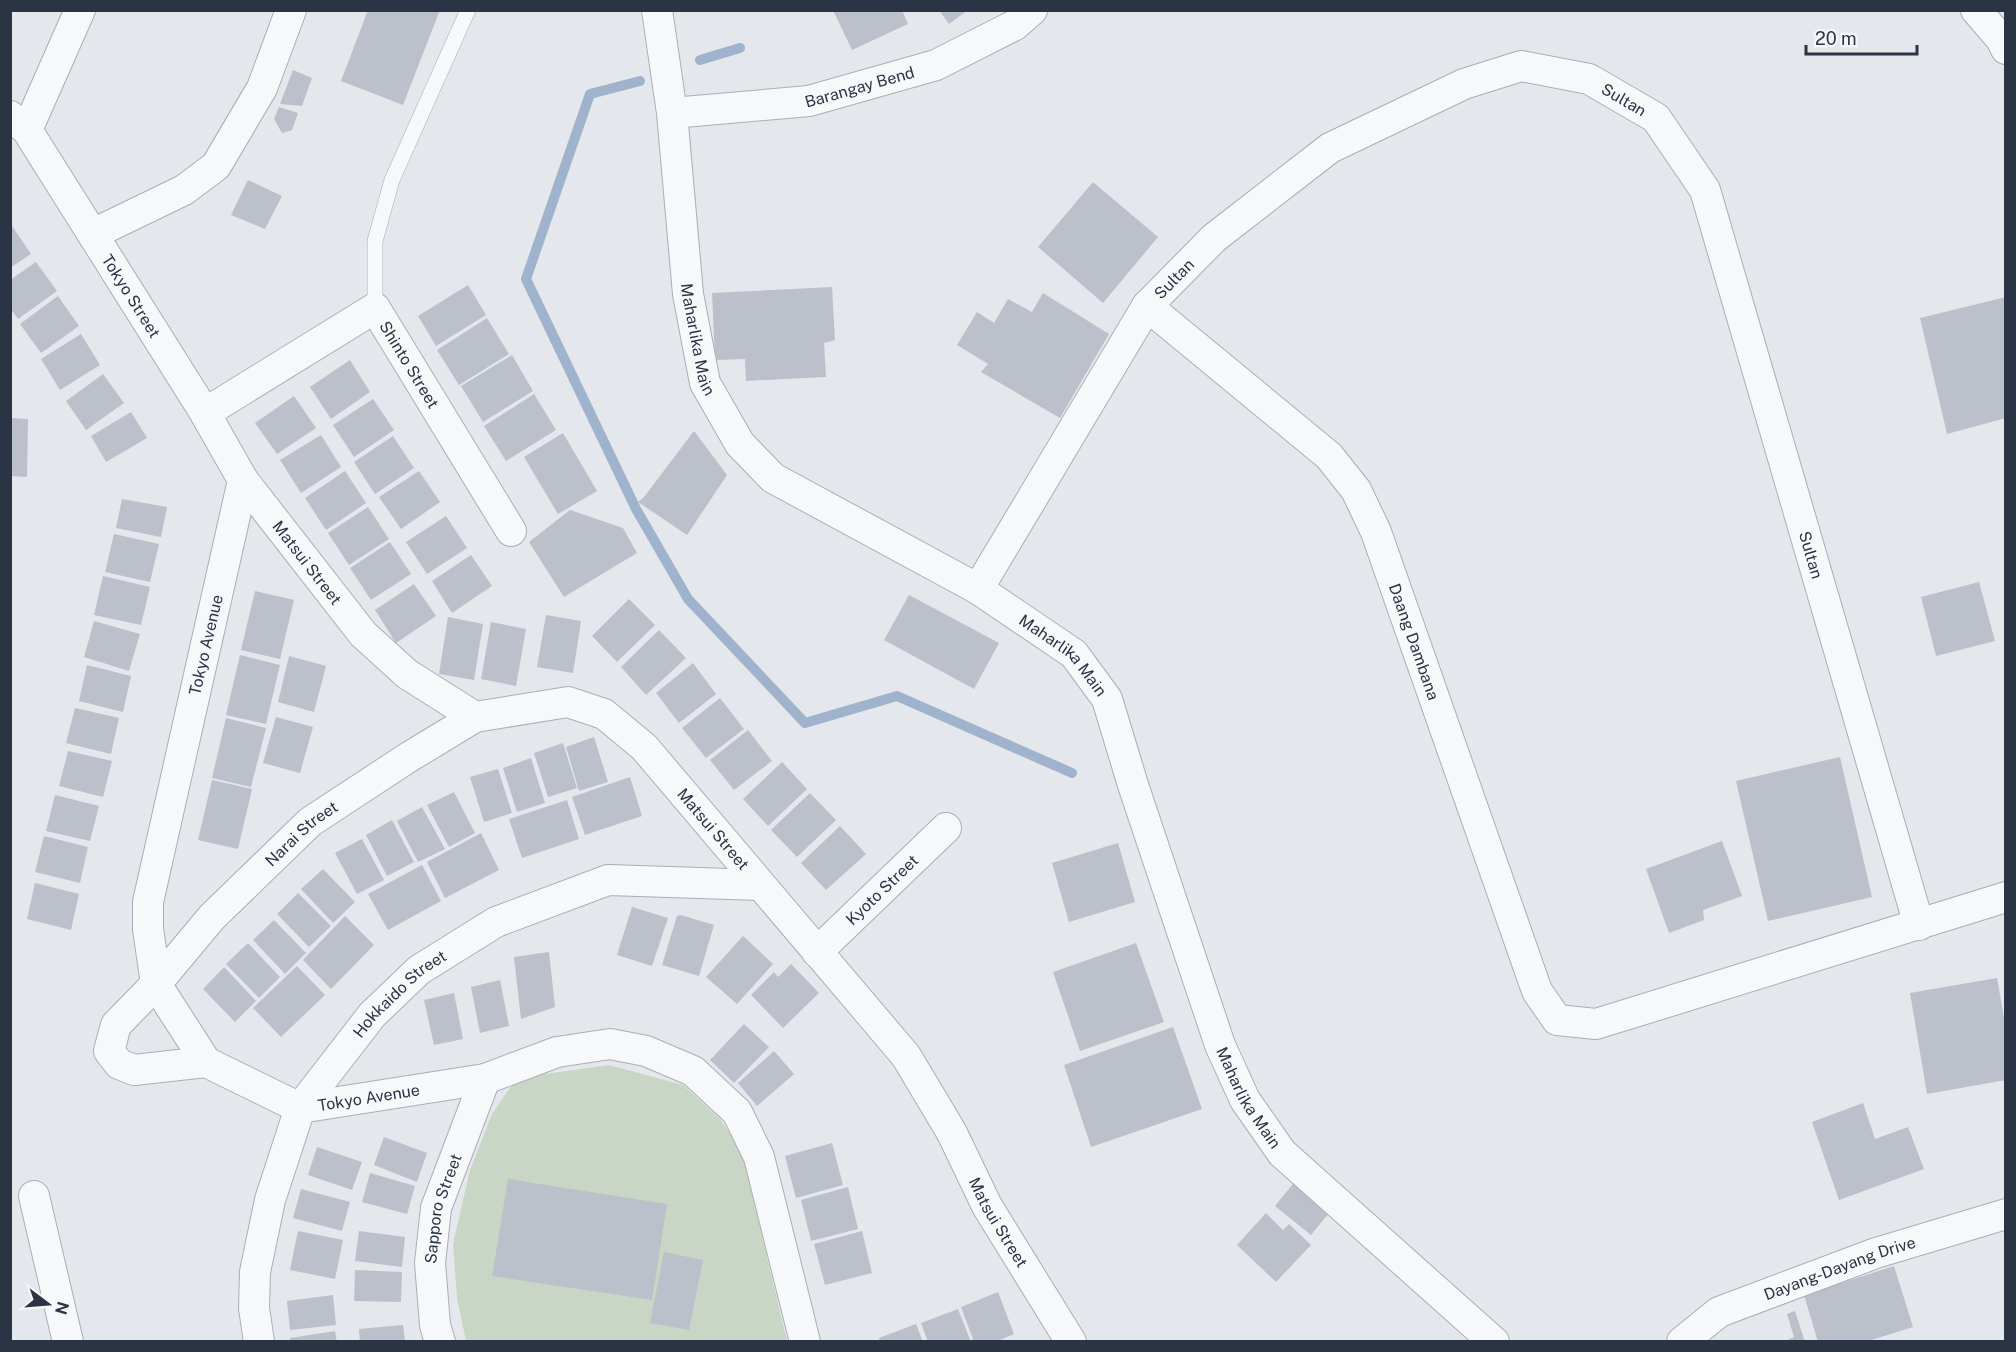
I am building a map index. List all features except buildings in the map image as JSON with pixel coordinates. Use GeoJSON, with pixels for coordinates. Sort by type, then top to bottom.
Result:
{"type":"FeatureCollection","features":[{"type":"Feature","properties":{"kind":"street"},"geometry":{"type":"LineString","coordinates":[[19,123],[80,10]]}},
{"type":"Feature","properties":{"kind":"street"},"geometry":{"type":"LineString","coordinates":[[93,234],[184,190],[216,166],[262,88],[291,10]]}},
{"type":"Feature","properties":{"kind":"street","name":"Maharlika Main"},"geometry":{"type":"LineString","coordinates":[[657,10],[672,113],[688,294],[705,383],[740,444],[773,478],[978,589],[1074,654],[1107,699],[1133,785],[1220,1045],[1245,1100],[1282,1153],[1494,1341]]}},
{"type":"Feature","properties":{"kind":"street","name":"Barangay Bend"},"geometry":{"type":"LineString","coordinates":[[672,113],[808,101],[936,65],[1015,25],[1032,10]]}},
{"type":"Feature","properties":{"kind":"street"},"geometry":{"type":"LineString","coordinates":[[1976,10],[2001,39],[2006,49]]}},
{"type":"Feature","properties":{"kind":"street","name":"Sultan"},"geometry":{"type":"LineString","coordinates":[[978,589],[1147,306],[1214,238],[1330,148],[1464,84],[1521,66],[1588,78],[1656,118],[1705,189],[1919,925]]}},
{"type":"Feature","properties":{"kind":"street","name":"Tokyo Street"},"geometry":{"type":"LineString","coordinates":[[19,123],[93,234],[205,413],[243,480]]}},
{"type":"Feature","properties":{"kind":"street","name":"Daang Dambana"},"geometry":{"type":"LineString","coordinates":[[1147,306],[1329,456],[1356,490],[1376,532],[1537,991],[1557,1020],[1596,1024],[1919,925]]}},
{"type":"Feature","properties":{"kind":"street","name":"Shinto Street"},"geometry":{"type":"LineString","coordinates":[[205,413],[375,308],[511,531]]}},
{"type":"Feature","properties":{"kind":"street","name":"Matsui Street"},"geometry":{"type":"LineString","coordinates":[[243,480],[363,634],[407,674],[475,717],[568,702],[604,714],[644,747],[906,1056],[952,1133],[987,1206],[1071,1341]]}},
{"type":"Feature","properties":{"kind":"street","name":"Tokyo Avenue"},"geometry":{"type":"LineString","coordinates":[[243,480],[148,902],[148,929],[156,984],[206,1062],[300,1108],[484,1079],[557,1052],[610,1044],[646,1051],[693,1071],[737,1112],[759,1157],[805,1341]]}},
{"type":"Feature","properties":{"kind":"street","name":"Narai Street"},"geometry":{"type":"LineString","coordinates":[[206,1062],[134,1070],[119,1064],[109,1051],[116,1025],[156,984],[212,917],[310,822],[475,717]]}},
{"type":"Feature","properties":{"kind":"street","name":"Kyoto Street"},"geometry":{"type":"LineString","coordinates":[[817,952],[946,828]]}},
{"type":"Feature","properties":{"kind":"street","name":"Hokkaido Street"},"geometry":{"type":"LineString","coordinates":[[259,1341],[254,1308],[255,1272],[270,1200],[300,1108],[372,1015],[419,970],[496,921],[608,880],[760,885]]}},
{"type":"Feature","properties":{"kind":"street"},"geometry":{"type":"LineString","coordinates":[[1919,925],[2006,897]]}},
{"type":"Feature","properties":{"kind":"street","name":"Sapporo Street"},"geometry":{"type":"LineString","coordinates":[[440,1341],[435,1325],[430,1263],[436,1208],[484,1079]]}},
{"type":"Feature","properties":{"kind":"street"},"geometry":{"type":"LineString","coordinates":[[34,1196],[68,1341]]}},
{"type":"Feature","properties":{"kind":"street","name":"Dayang-Dayang Drive"},"geometry":{"type":"LineString","coordinates":[[1682,1341],[1719,1312],[1876,1253],[2006,1214]]}},
{"type":"Feature","properties":{"kind":"lane"},"geometry":{"type":"LineString","coordinates":[[375,308],[375,241],[392,180],[468,10]]}},
{"type":"Feature","properties":{"kind":"green space"},"geometry":{"type":"Polygon","coordinates":[[[609,1065],[683,1085],[720,1119],[742,1152],[787,1341],[466,1341],[457,1298],[453,1244],[470,1170],[492,1114],[517,1078],[609,1065]]]}},
{"type":"Feature","properties":{"kind":"waterway"},"geometry":{"type":"LineString","coordinates":[[700,60],[740,48]]}},
{"type":"Feature","properties":{"kind":"waterway"},"geometry":{"type":"LineString","coordinates":[[640,81],[590,94],[526,279],[636,509],[688,599],[805,723],[897,696],[1072,773]]}}]}
